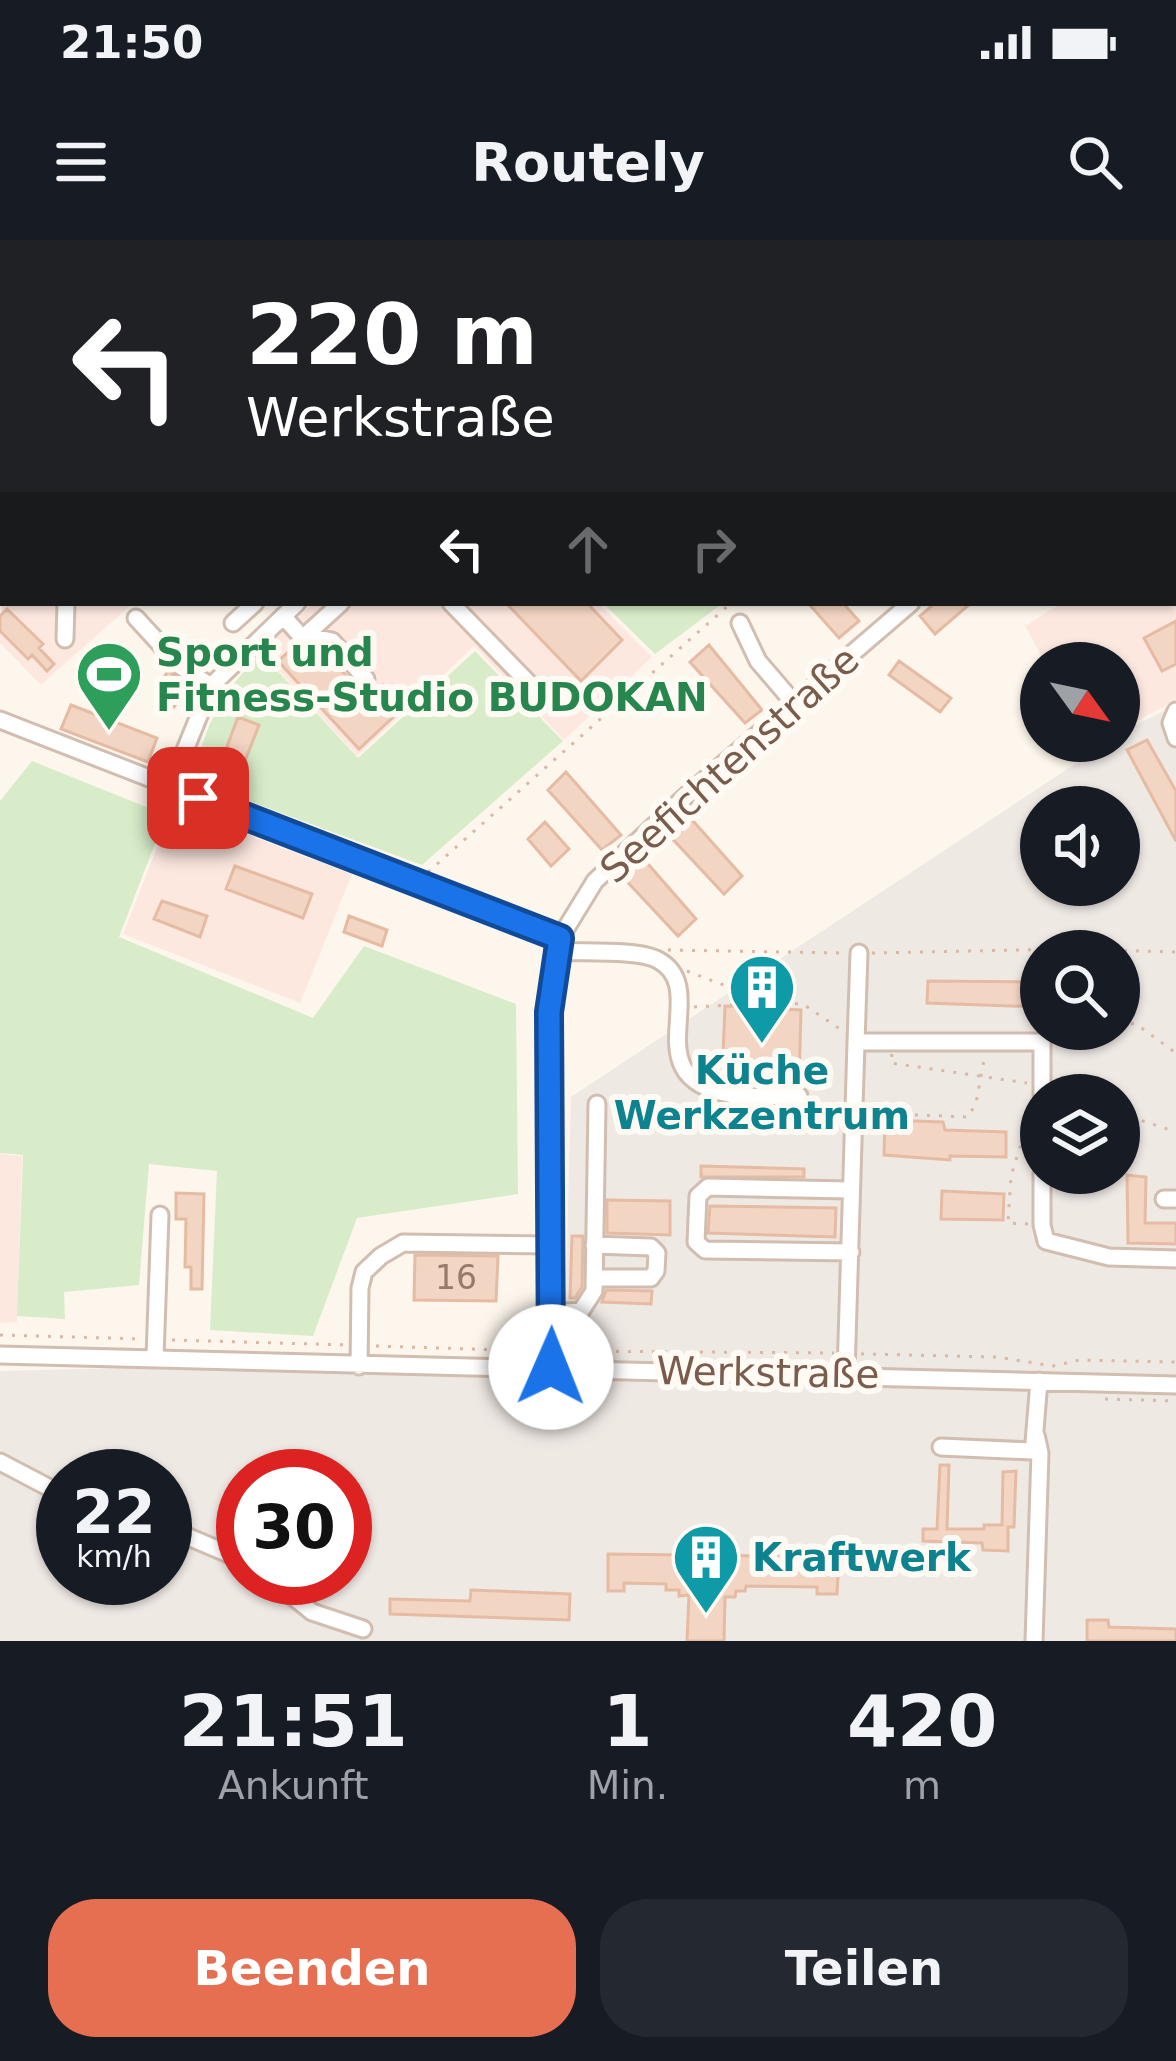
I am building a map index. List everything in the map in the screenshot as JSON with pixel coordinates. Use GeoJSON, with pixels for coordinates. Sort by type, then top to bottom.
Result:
{"type":"FeatureCollection","features":[{"type":"Feature","properties":{"kind":"street"},"geometry":{"type":"LineString","coordinates":[[65,639],[67,606]]}},
{"type":"Feature","properties":{"kind":"street"},"geometry":{"type":"LineString","coordinates":[[232,623],[252,606]]}},
{"type":"Feature","properties":{"kind":"street"},"geometry":{"type":"LineString","coordinates":[[170,787],[211,686],[294,606]]}},
{"type":"Feature","properties":{"kind":"street"},"geometry":{"type":"LineString","coordinates":[[308,634],[338,606]]}},
{"type":"Feature","properties":{"kind":"street"},"geometry":{"type":"LineString","coordinates":[[455,606],[548,703]]}},
{"type":"Feature","properties":{"kind":"street","name":"Seefichtenstraße"},"geometry":{"type":"LineString","coordinates":[[551,1359],[549,1012],[558,944],[595,881],[908,606]]}},
{"type":"Feature","properties":{"kind":"street"},"geometry":{"type":"LineString","coordinates":[[283,616],[299,634],[332,641],[366,679]]}},
{"type":"Feature","properties":{"kind":"street"},"geometry":{"type":"LineString","coordinates":[[136,618],[180,667],[211,686]]}},
{"type":"Feature","properties":{"kind":"street"},"geometry":{"type":"LineString","coordinates":[[740,623],[758,661],[794,704]]}},
{"type":"Feature","properties":{"kind":"street"},"geometry":{"type":"LineString","coordinates":[[1176,711],[1171,723],[1176,738]]}},
{"type":"Feature","properties":{"kind":"street"},"geometry":{"type":"LineString","coordinates":[[0,720],[418,882],[558,944],[654,957],[671,970],[678,986],[681,1068],[694,1082],[735,1096],[799,1096]]}},
{"type":"Feature","properties":{"kind":"street"},"geometry":{"type":"LineString","coordinates":[[846,1374],[859,953]]}},
{"type":"Feature","properties":{"kind":"street"},"geometry":{"type":"LineString","coordinates":[[856,1042],[1042,1042],[1042,1074]]}},
{"type":"Feature","properties":{"kind":"street"},"geometry":{"type":"LineString","coordinates":[[552,1312],[581,1311],[594,1291],[597,1104]]}},
{"type":"Feature","properties":{"kind":"street"},"geometry":{"type":"LineString","coordinates":[[849,1190],[708,1187],[698,1196],[696,1242],[705,1250],[851,1252]]}},
{"type":"Feature","properties":{"kind":"street"},"geometry":{"type":"LineString","coordinates":[[1042,1194],[1046,1241],[1108,1257],[1176,1259]]}},
{"type":"Feature","properties":{"kind":"street"},"geometry":{"type":"LineString","coordinates":[[155,1348],[160,1215]]}},
{"type":"Feature","properties":{"kind":"street"},"geometry":{"type":"LineString","coordinates":[[359,1366],[359,1288],[364,1272],[404,1243],[551,1245]]}},
{"type":"Feature","properties":{"kind":"street"},"geometry":{"type":"LineString","coordinates":[[594,1245],[651,1247],[657,1253],[656,1271],[650,1279],[594,1278]]}},
{"type":"Feature","properties":{"kind":"street","name":"Werkstraße"},"geometry":{"type":"LineString","coordinates":[[0,1355],[155,1348],[359,1366],[551,1359],[1176,1385]]}},
{"type":"Feature","properties":{"kind":"street"},"geometry":{"type":"LineString","coordinates":[[1034,1641],[1031,1525],[1040,1382]]}},
{"type":"Feature","properties":{"kind":"street"},"geometry":{"type":"LineString","coordinates":[[941,1448],[1034,1443]]}},
{"type":"Feature","properties":{"kind":"street"},"geometry":{"type":"LineString","coordinates":[[0,1462],[36,1481]]}},
{"type":"Feature","properties":{"kind":"street"},"geometry":{"type":"LineString","coordinates":[[303,1605],[363,1629]]}},
{"type":"Feature","properties":{"kind":"path"},"geometry":{"type":"LineString","coordinates":[[418,882],[728,606]]}},
{"type":"Feature","properties":{"kind":"path"},"geometry":{"type":"LineString","coordinates":[[671,970],[678,967],[770,1003],[698,1005],[677,1018]]}},
{"type":"Feature","properties":{"kind":"path"},"geometry":{"type":"LineString","coordinates":[[1140,1027],[1176,1053]]}},
{"type":"Feature","properties":{"kind":"path"},"geometry":{"type":"LineString","coordinates":[[853,1112],[968,1117],[976,1103],[984,1060]]}},
{"type":"Feature","properties":{"kind":"path"},"geometry":{"type":"LineString","coordinates":[[1140,1120],[1176,1132]]}},
{"type":"Feature","properties":{"kind":"path"},"geometry":{"type":"LineString","coordinates":[[1020,1147],[1010,1176],[1008,1223],[1042,1225]]}},
{"type":"Feature","properties":{"kind":"path"},"geometry":{"type":"LineString","coordinates":[[0,1335],[155,1348],[359,1346],[551,1359],[847,1353],[997,1358],[1053,1366],[1080,1360],[1176,1362]]}},
{"type":"Feature","properties":{"kind":"shaded area"},"geometry":{"type":"Polygon","coordinates":[[[1,606],[130,606],[41,685],[0,643],[1,606]]]}},
{"type":"Feature","properties":{"kind":"shaded area"},"geometry":{"type":"Polygon","coordinates":[[[311,606],[601,606],[652,657],[564,740],[474,646],[357,756],[261,651],[311,606]]]}},
{"type":"Feature","properties":{"kind":"shaded area"},"geometry":{"type":"Polygon","coordinates":[[[1057,606],[1176,606],[1176,700],[1140,720],[1140,642],[1034,642],[1025,626],[1057,606]]]}},
{"type":"Feature","properties":{"kind":"shaded area"},"geometry":{"type":"Polygon","coordinates":[[[1176,705],[1176,1641],[0,1641],[0,1371],[564,1357],[571,1097],[1020,800],[1020,906],[1140,906],[1140,786],[1042,786],[1078,762],[1140,762],[1140,723],[1176,705]]]}},
{"type":"Feature","properties":{"kind":"shaded area"},"geometry":{"type":"Polygon","coordinates":[[[173,807],[352,874],[300,1003],[123,934],[173,807]]]}},
{"type":"Feature","properties":{"kind":"shaded area"},"geometry":{"type":"Polygon","coordinates":[[[0,1154],[22,1156],[17,1322],[0,1323],[0,1154]]]}},
{"type":"Feature","properties":{"kind":"green space"},"geometry":{"type":"Polygon","coordinates":[[[606,606],[719,606],[655,654],[606,606]]]}},
{"type":"Feature","properties":{"kind":"green space"},"geometry":{"type":"Polygon","coordinates":[[[475,651],[563,741],[422,865],[194,781],[216,711],[261,653],[358,758],[475,651]]]}},
{"type":"Feature","properties":{"kind":"green space"},"geometry":{"type":"Polygon","coordinates":[[[32,761],[166,815],[119,937],[313,1018],[364,946],[516,1004],[518,1194],[357,1218],[313,1336],[210,1330],[217,1171],[149,1164],[139,1285],[64,1292],[65,1319],[17,1316],[23,1155],[0,1153],[0,801],[32,761]]]}},
{"type":"Feature","properties":{"kind":"building"},"geometry":{"type":"Polygon","coordinates":[[[509,606],[590,606],[622,640],[581,681],[509,606]]]}},
{"type":"Feature","properties":{"kind":"building"},"geometry":{"type":"Polygon","coordinates":[[[811,606],[846,606],[859,621],[839,638],[811,606]]]}},
{"type":"Feature","properties":{"kind":"building"},"geometry":{"type":"Polygon","coordinates":[[[932,606],[968,606],[935,634],[920,616],[932,606]]]}},
{"type":"Feature","properties":{"kind":"building"},"geometry":{"type":"Polygon","coordinates":[[[7,609],[43,644],[39,648],[54,664],[47,671],[0,631],[0,616],[7,609]]]}},
{"type":"Feature","properties":{"kind":"building"},"geometry":{"type":"Polygon","coordinates":[[[1176,621],[1176,664],[1162,671],[1144,638],[1176,621]]]}},
{"type":"Feature","properties":{"kind":"building"},"geometry":{"type":"Polygon","coordinates":[[[709,645],[762,710],[745,723],[690,662],[709,645]]]}},
{"type":"Feature","properties":{"kind":"building"},"geometry":{"type":"Polygon","coordinates":[[[295,646],[325,652],[367,699],[383,685],[404,707],[359,749],[278,661],[295,646]]]}},
{"type":"Feature","properties":{"kind":"building"},"geometry":{"type":"Polygon","coordinates":[[[899,661],[951,698],[940,712],[889,675],[899,661]]]}},
{"type":"Feature","properties":{"kind":"building"},"geometry":{"type":"Polygon","coordinates":[[[168,671],[195,690],[186,705],[178,701],[174,707],[161,700],[167,690],[159,686],[168,671]]]}},
{"type":"Feature","properties":{"kind":"building","name":"Sport und Fitness-Studio BUDOKAN"},"geometry":{"type":"Polygon","coordinates":[[[71,705],[157,738],[148,762],[61,729],[71,705]]]}},
{"type":"Feature","properties":{"kind":"building"},"geometry":{"type":"Polygon","coordinates":[[[238,717],[259,725],[232,794],[212,787],[238,717]]]}},
{"type":"Feature","properties":{"kind":"building"},"geometry":{"type":"Polygon","coordinates":[[[1147,740],[1176,791],[1176,841],[1133,762],[1140,762],[1140,744],[1147,740]]]}},
{"type":"Feature","properties":{"kind":"building"},"geometry":{"type":"Polygon","coordinates":[[[566,772],[621,835],[602,850],[548,790],[566,772]]]}},
{"type":"Feature","properties":{"kind":"building"},"geometry":{"type":"Polygon","coordinates":[[[686,813],[742,876],[724,894],[666,832],[686,813]]]}},
{"type":"Feature","properties":{"kind":"building"},"geometry":{"type":"Polygon","coordinates":[[[545,822],[569,849],[551,866],[528,839],[545,822]]]}},
{"type":"Feature","properties":{"kind":"building"},"geometry":{"type":"Polygon","coordinates":[[[642,857],[696,919],[678,936],[621,875],[642,857]]]}},
{"type":"Feature","properties":{"kind":"building"},"geometry":{"type":"Polygon","coordinates":[[[235,866],[312,894],[303,918],[226,889],[235,866]]]}},
{"type":"Feature","properties":{"kind":"building"},"geometry":{"type":"Polygon","coordinates":[[[162,901],[207,916],[200,937],[154,919],[162,901]]]}},
{"type":"Feature","properties":{"kind":"building"},"geometry":{"type":"Polygon","coordinates":[[[349,916],[387,930],[382,946],[344,932],[349,916]]]}},
{"type":"Feature","properties":{"kind":"building"},"geometry":{"type":"Polygon","coordinates":[[[928,981],[1020,982],[1020,1006],[927,1003],[928,981]]]}},
{"type":"Feature","properties":{"kind":"building","name":"Küche Werkzentrum"},"geometry":{"type":"Polygon","coordinates":[[[725,1006],[801,1010],[799,1084],[722,1079],[725,1006]]]}},
{"type":"Feature","properties":{"kind":"building"},"geometry":{"type":"Polygon","coordinates":[[[885,1120],[943,1122],[945,1130],[1006,1132],[1006,1157],[950,1156],[950,1160],[884,1155],[885,1120]]]}},
{"type":"Feature","properties":{"kind":"building"},"geometry":{"type":"Polygon","coordinates":[[[701,1166],[804,1169],[804,1177],[701,1177],[701,1166]]]}},
{"type":"Feature","properties":{"kind":"building"},"geometry":{"type":"Polygon","coordinates":[[[1140,1176],[1146,1177],[1145,1223],[1176,1223],[1176,1244],[1128,1243],[1127,1194],[1140,1194],[1140,1176]]]}},
{"type":"Feature","properties":{"kind":"building"},"geometry":{"type":"Polygon","coordinates":[[[942,1191],[1004,1194],[1003,1220],[941,1219],[942,1191]]]}},
{"type":"Feature","properties":{"kind":"building"},"geometry":{"type":"Polygon","coordinates":[[[176,1193],[204,1194],[202,1289],[191,1289],[191,1267],[185,1267],[186,1219],[176,1219],[176,1193]]]}},
{"type":"Feature","properties":{"kind":"building"},"geometry":{"type":"Polygon","coordinates":[[[607,1200],[670,1201],[670,1235],[607,1233],[607,1200]]]}},
{"type":"Feature","properties":{"kind":"building"},"geometry":{"type":"Polygon","coordinates":[[[710,1206],[836,1208],[835,1237],[708,1233],[710,1206]]]}},
{"type":"Feature","properties":{"kind":"building"},"geometry":{"type":"Polygon","coordinates":[[[572,1236],[583,1236],[582,1287],[575,1298],[570,1298],[572,1236]]]}},
{"type":"Feature","properties":{"kind":"building"},"geometry":{"type":"Polygon","coordinates":[[[415,1255],[498,1256],[496,1301],[414,1300],[415,1255]]]}},
{"type":"Feature","properties":{"kind":"building"},"geometry":{"type":"Polygon","coordinates":[[[606,1290],[652,1291],[651,1304],[602,1302],[606,1290]]]}},
{"type":"Feature","properties":{"kind":"building"},"geometry":{"type":"Polygon","coordinates":[[[940,1465],[949,1465],[947,1529],[1002,1525],[1003,1472],[1016,1471],[1008,1551],[983,1550],[982,1543],[923,1541],[923,1529],[937,1529],[940,1465]]]}},
{"type":"Feature","properties":{"kind":"building","name":"Kraftwerk"},"geometry":{"type":"Polygon","coordinates":[[[608,1554],[839,1557],[837,1594],[817,1594],[817,1587],[746,1586],[735,1597],[725,1597],[724,1641],[687,1641],[689,1595],[666,1590],[666,1584],[624,1583],[624,1591],[608,1591],[608,1554]]]}},
{"type":"Feature","properties":{"kind":"building"},"geometry":{"type":"Polygon","coordinates":[[[471,1590],[570,1594],[569,1620],[390,1614],[390,1599],[470,1601],[471,1590]]]}},
{"type":"Feature","properties":{"kind":"building"},"geometry":{"type":"Polygon","coordinates":[[[1087,1620],[1108,1620],[1109,1627],[1176,1629],[1176,1641],[1087,1641],[1087,1620]]]}},
{"type":"Feature","properties":{"kind":"place","name":"Sport und Fitness-Studio BUDOKAN"},"geometry":{"type":"Point","coordinates":[109,733]}},
{"type":"Feature","properties":{"kind":"place","name":"Küche Werkzentrum"},"geometry":{"type":"Point","coordinates":[762,1046]}},
{"type":"Feature","properties":{"kind":"place","name":"Kraftwerk"},"geometry":{"type":"Point","coordinates":[706,1616]}},
{"type":"Feature","properties":{"kind":"route"},"geometry":{"type":"LineString","coordinates":[[198,798],[560,938],[549,1012],[551,1367]]}}]}
